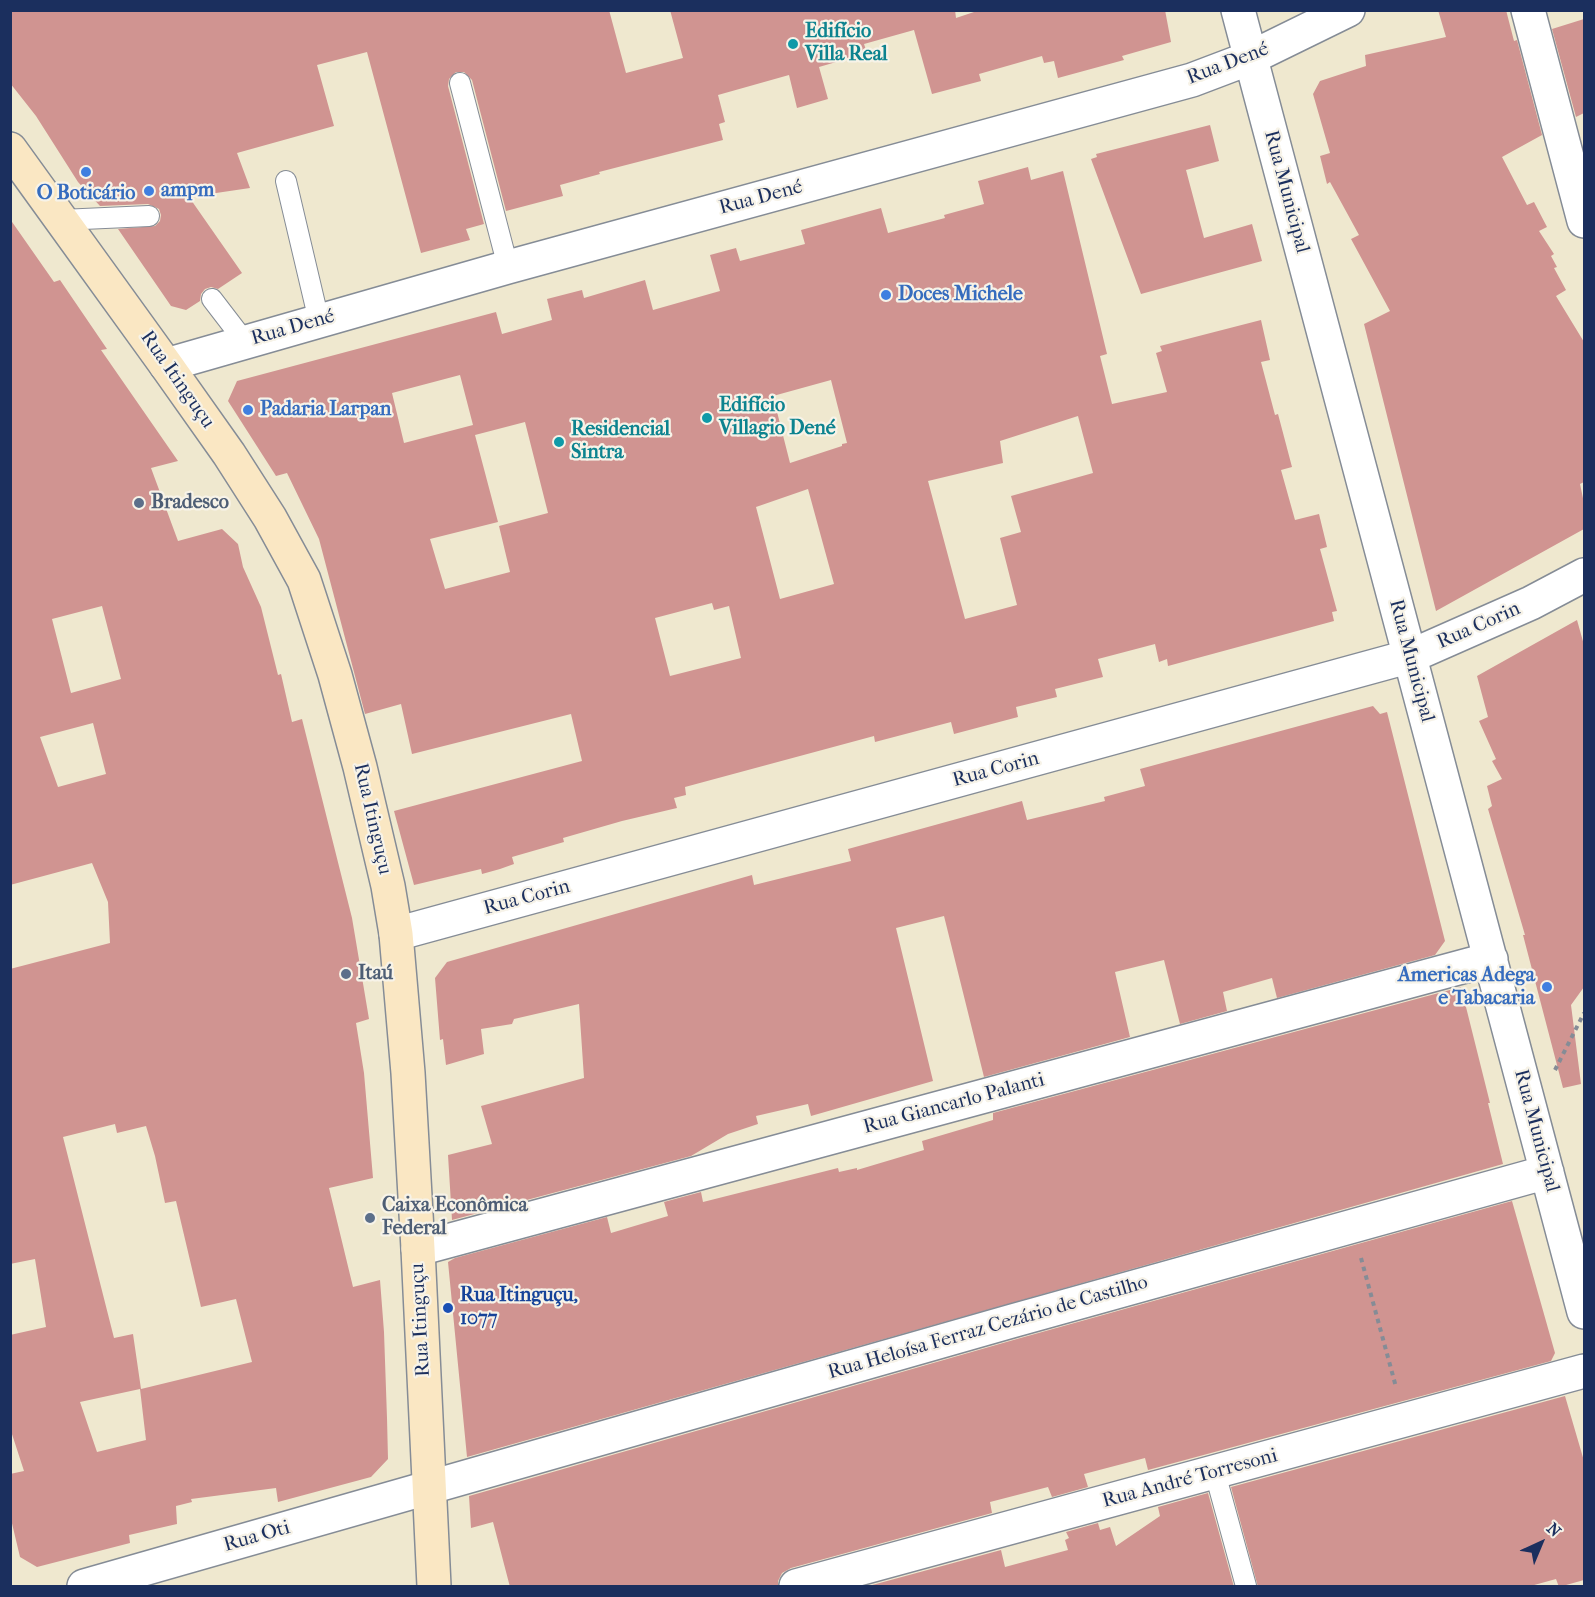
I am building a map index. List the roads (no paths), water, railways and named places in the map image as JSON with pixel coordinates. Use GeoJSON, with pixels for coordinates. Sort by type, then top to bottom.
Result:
{"type":"FeatureCollection","features":[{"type":"Feature","properties":{"kind":"main road","name":"Rua Itinguçu"},"geometry":{"type":"LineString","coordinates":[[10,148],[166,365],[270,518],[304,580],[348,720],[388,886],[396,934],[408,1073],[434,1587]]}},
{"type":"Feature","properties":{"kind":"street","name":"Rua Municipal"},"geometry":{"type":"LineString","coordinates":[[1238,10],[1547,1172],[1576,1243],[1584,1312]]}},
{"type":"Feature","properties":{"kind":"street","name":"Rua Dené"},"geometry":{"type":"LineString","coordinates":[[166,365],[508,267],[1192,80],[1250,58],[1348,10]]}},
{"type":"Feature","properties":{"kind":"street"},"geometry":{"type":"LineString","coordinates":[[1527,10],[1584,220]]}},
{"type":"Feature","properties":{"kind":"street","name":"Rua Corin"},"geometry":{"type":"LineString","coordinates":[[396,934],[1411,657],[1532,603],[1584,574]]}},
{"type":"Feature","properties":{"kind":"street","name":"Rua Giancarlo Palanti"},"geometry":{"type":"LineString","coordinates":[[418,1249],[1491,959]]}},
{"type":"Feature","properties":{"kind":"street","name":"Rua Heloísa Ferraz Cezário de Castilho"},"geometry":{"type":"LineString","coordinates":[[429,1487],[1547,1172]]}},
{"type":"Feature","properties":{"kind":"street","name":"Rua André Torresoni"},"geometry":{"type":"LineString","coordinates":[[796,1587],[1584,1371]]}},
{"type":"Feature","properties":{"kind":"street","name":"Rua Oti"},"geometry":{"type":"LineString","coordinates":[[84,1587],[429,1487]]}},
{"type":"Feature","properties":{"kind":"lane"},"geometry":{"type":"LineString","coordinates":[[460,83],[508,267]]}},
{"type":"Feature","properties":{"kind":"lane"},"geometry":{"type":"LineString","coordinates":[[286,180],[319,321]]}},
{"type":"Feature","properties":{"kind":"lane"},"geometry":{"type":"LineString","coordinates":[[61,220],[149,216]]}},
{"type":"Feature","properties":{"kind":"lane"},"geometry":{"type":"LineString","coordinates":[[212,299],[245,342]]}},
{"type":"Feature","properties":{"kind":"lane"},"geometry":{"type":"LineString","coordinates":[[1215,1473],[1246,1587]]}},
{"type":"Feature","properties":{"kind":"place","name":"Edifício Villa Real"},"geometry":{"type":"Point","coordinates":[793,44]}},
{"type":"Feature","properties":{"kind":"place","name":"O Boticário"},"geometry":{"type":"Point","coordinates":[86,172]}},
{"type":"Feature","properties":{"kind":"place","name":"ampm"},"geometry":{"type":"Point","coordinates":[149,191]}},
{"type":"Feature","properties":{"kind":"place","name":"Doces Michele"},"geometry":{"type":"Point","coordinates":[886,295]}},
{"type":"Feature","properties":{"kind":"place","name":"Padaria Larpan"},"geometry":{"type":"Point","coordinates":[248,410]}},
{"type":"Feature","properties":{"kind":"place","name":"Edifício Villagio Dené"},"geometry":{"type":"Point","coordinates":[707,418]}},
{"type":"Feature","properties":{"kind":"place","name":"Residencial Sintra"},"geometry":{"type":"Point","coordinates":[559,442]}},
{"type":"Feature","properties":{"kind":"place","name":"Bradesco"},"geometry":{"type":"Point","coordinates":[139,503]}},
{"type":"Feature","properties":{"kind":"place","name":"Itaú"},"geometry":{"type":"Point","coordinates":[346,974]}},
{"type":"Feature","properties":{"kind":"place","name":"Americas Adega e Tabacaria"},"geometry":{"type":"Point","coordinates":[1547,987]}},
{"type":"Feature","properties":{"kind":"place","name":"Caixa Econômica Federal"},"geometry":{"type":"Point","coordinates":[370,1218]}},
{"type":"Feature","properties":{"kind":"place","name":"Rua Itinguçu, 1077"},"geometry":{"type":"Point","coordinates":[448,1308]}}]}
